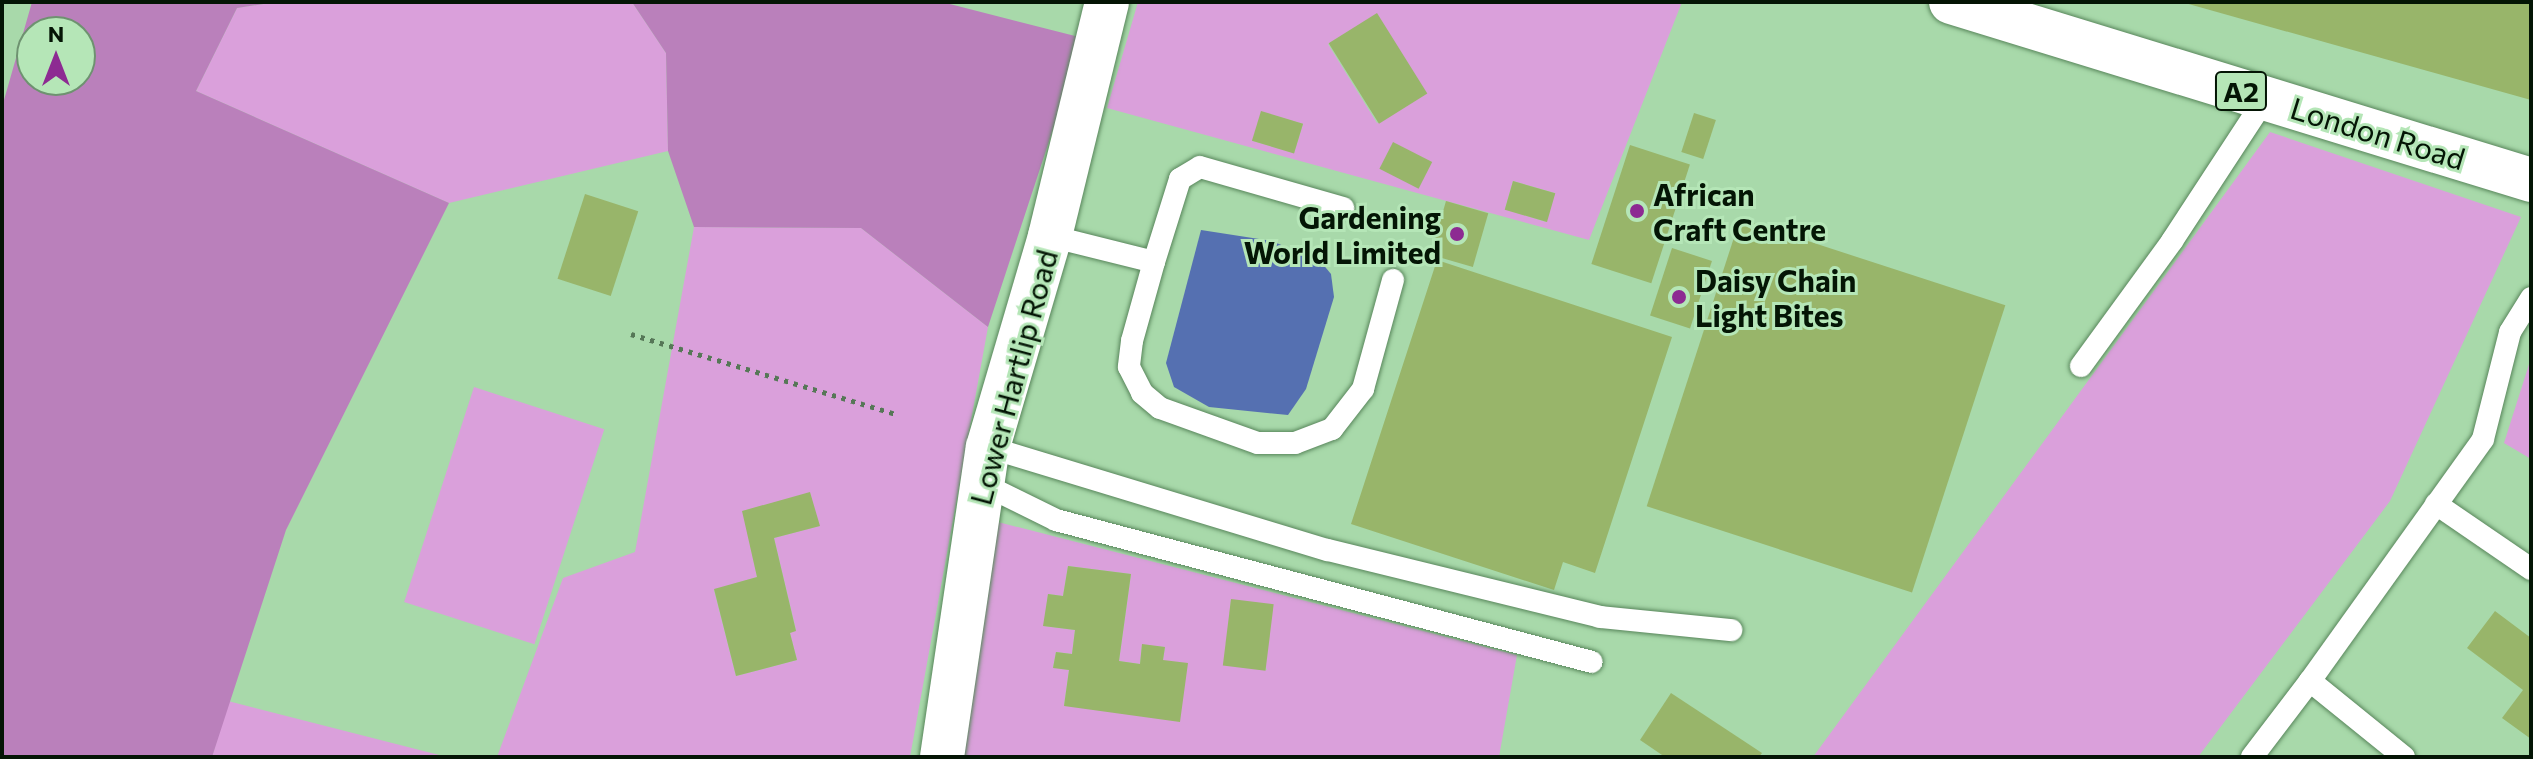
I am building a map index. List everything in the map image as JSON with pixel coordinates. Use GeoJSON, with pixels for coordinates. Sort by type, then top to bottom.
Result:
{"type":"FeatureCollection","features":[{"type":"Feature","properties":{"kind":"street","name":"Lower Hartlip Road"},"geometry":{"type":"LineString","coordinates":[[942,757],[985,465],[1050,236],[1107,2]]}},
{"type":"Feature","properties":{"kind":"street","name":"London Road"},"geometry":{"type":"LineString","coordinates":[[1951,2],[2531,180]]}},
{"type":"Feature","properties":{"kind":"lane"},"geometry":{"type":"LineString","coordinates":[[2081,366],[2172,241],[2265,99]]}},
{"type":"Feature","properties":{"kind":"lane"},"geometry":{"type":"LineString","coordinates":[[1343,208],[1200,167],[1180,179],[1132,341],[1129,367],[1142,393],[1160,408],[1258,443],[1295,443],[1332,429],[1363,389],[1393,280]]}},
{"type":"Feature","properties":{"kind":"lane"},"geometry":{"type":"LineString","coordinates":[[1050,236],[1154,262]]}},
{"type":"Feature","properties":{"kind":"lane"},"geometry":{"type":"LineString","coordinates":[[2252,757],[2483,439],[2510,332],[2531,298]]}},
{"type":"Feature","properties":{"kind":"lane"},"geometry":{"type":"LineString","coordinates":[[985,465],[1164,503],[1600,617],[1731,630]]}},
{"type":"Feature","properties":{"kind":"lane"},"geometry":{"type":"LineString","coordinates":[[985,465],[1056,520],[1592,662]]}},
{"type":"Feature","properties":{"kind":"lane"},"geometry":{"type":"LineString","coordinates":[[2436,504],[2531,569]]}},
{"type":"Feature","properties":{"kind":"lane"},"geometry":{"type":"LineString","coordinates":[[2310,681],[2404,757]]}},
{"type":"Feature","properties":{"kind":"path"},"geometry":{"type":"LineString","coordinates":[[631,334],[896,414]]}},
{"type":"Feature","properties":{"kind":"shaded area"},"geometry":{"type":"Polygon","coordinates":[[[32,2],[276,2],[237,8],[196,91],[449,203],[286,530],[212,757],[2,757],[2,107],[16,58],[16,96],[96,96],[96,16],[28,16],[32,2]]]}},
{"type":"Feature","properties":{"kind":"shaded area"},"geometry":{"type":"Polygon","coordinates":[[[276,2],[632,2],[666,53],[668,151],[449,203],[196,91],[237,8],[276,2]]]}},
{"type":"Feature","properties":{"kind":"shaded area"},"geometry":{"type":"Polygon","coordinates":[[[632,2],[942,2],[1083,38],[988,327],[861,228],[694,227],[668,151],[666,53],[632,2]]]}},
{"type":"Feature","properties":{"kind":"shaded area"},"geometry":{"type":"Polygon","coordinates":[[[1138,2],[1682,2],[1589,240],[1107,108],[1138,2]],[[1377,14],[1328,44],[1377,123],[1426,93],[1377,14]],[[1262,112],[1253,141],[1294,153],[1303,124],[1262,112]],[[1513,181],[1505,209],[1546,222],[1555,193],[1513,181]]]}},
{"type":"Feature","properties":{"kind":"shaded area"},"geometry":{"type":"Polygon","coordinates":[[[2270,132],[2521,217],[2390,501],[2198,757],[1813,757],[2270,132]]]}},
{"type":"Feature","properties":{"kind":"shaded area"},"geometry":{"type":"Polygon","coordinates":[[[694,227],[861,228],[988,327],[910,757],[497,757],[563,578],[635,552],[694,227]],[[810,493],[743,511],[757,577],[714,590],[736,676],[797,660],[790,633],[796,630],[774,538],[819,526],[810,493]]]}},
{"type":"Feature","properties":{"kind":"shaded area"},"geometry":{"type":"Polygon","coordinates":[[[2531,358],[2531,459],[2504,443],[2531,358]]]}},
{"type":"Feature","properties":{"kind":"shaded area"},"geometry":{"type":"Polygon","coordinates":[[[474,387],[604,429],[534,644],[404,602],[474,387]]]}},
{"type":"Feature","properties":{"kind":"shaded area"},"geometry":{"type":"Polygon","coordinates":[[[998,522],[1517,655],[1499,757],[963,757],[998,522]],[[1068,566],[1063,596],[1048,594],[1044,626],[1075,630],[1072,654],[1056,652],[1053,667],[1069,670],[1064,705],[1163,660],[1165,647],[1142,645],[1140,664],[1119,661],[1131,574],[1068,566]],[[1231,600],[1225,665],[1267,670],[1231,600]]]}},
{"type":"Feature","properties":{"kind":"shaded area"},"geometry":{"type":"Polygon","coordinates":[[[228,701],[447,757],[212,757],[228,701]]]}},
{"type":"Feature","properties":{"kind":"water"},"geometry":{"type":"Polygon","coordinates":[[[1201,230],[1272,241],[1321,262],[1331,274],[1334,297],[1306,389],[1288,415],[1209,407],[1174,387],[1166,363],[1201,230]]]}},
{"type":"Feature","properties":{"kind":"building"},"geometry":{"type":"Polygon","coordinates":[[[2185,2],[2531,2],[2531,100],[2185,3],[2185,2]]]}},
{"type":"Feature","properties":{"kind":"building"},"geometry":{"type":"Polygon","coordinates":[[[1377,13],[1427,94],[1379,124],[1329,43],[1377,13]]]}},
{"type":"Feature","properties":{"kind":"building"},"geometry":{"type":"Polygon","coordinates":[[[1261,111],[1303,124],[1294,154],[1252,141],[1261,111]]]}},
{"type":"Feature","properties":{"kind":"building"},"geometry":{"type":"Polygon","coordinates":[[[1694,113],[1716,120],[1703,159],[1681,152],[1694,113]]]}},
{"type":"Feature","properties":{"kind":"building"},"geometry":{"type":"Polygon","coordinates":[[[1393,142],[1432,162],[1419,189],[1379,169],[1393,142]]]}},
{"type":"Feature","properties":{"kind":"building"},"geometry":{"type":"Polygon","coordinates":[[[1630,145],[1690,164],[1651,283],[1591,264],[1630,145]]]}},
{"type":"Feature","properties":{"kind":"building"},"geometry":{"type":"Polygon","coordinates":[[[1513,181],[1555,193],[1547,222],[1505,210],[1513,181]]]}},
{"type":"Feature","properties":{"kind":"building"},"geometry":{"type":"Polygon","coordinates":[[[585,194],[638,211],[611,296],[557,279],[585,194]]]}},
{"type":"Feature","properties":{"kind":"building"},"geometry":{"type":"Polygon","coordinates":[[[1446,201],[1488,213],[1473,267],[1431,255],[1446,201]]]}},
{"type":"Feature","properties":{"kind":"building"},"geometry":{"type":"Polygon","coordinates":[[[1740,219],[2005,305],[1912,592],[1647,506],[1740,219]]]}},
{"type":"Feature","properties":{"kind":"building"},"geometry":{"type":"Polygon","coordinates":[[[1672,248],[1712,261],[1690,329],[1650,316],[1672,248]]]}},
{"type":"Feature","properties":{"kind":"building"},"geometry":{"type":"Polygon","coordinates":[[[1437,260],[1672,337],[1595,573],[1563,562],[1554,590],[1351,524],[1437,260]]]}},
{"type":"Feature","properties":{"kind":"building"},"geometry":{"type":"Polygon","coordinates":[[[810,492],[820,526],[774,538],[796,631],[790,633],[797,660],[736,676],[714,589],[757,577],[742,511],[810,492]]]}},
{"type":"Feature","properties":{"kind":"building"},"geometry":{"type":"Polygon","coordinates":[[[1068,566],[1131,574],[1119,661],[1140,664],[1142,644],[1165,647],[1163,660],[1188,663],[1180,722],[1064,706],[1069,670],[1053,668],[1056,652],[1072,654],[1075,630],[1043,626],[1048,594],[1063,596],[1068,566]]]}},
{"type":"Feature","properties":{"kind":"building"},"geometry":{"type":"Polygon","coordinates":[[[1231,599],[1274,604],[1266,671],[1223,666],[1231,599]]]}},
{"type":"Feature","properties":{"kind":"building"},"geometry":{"type":"Polygon","coordinates":[[[2495,611],[2531,638],[2531,739],[2502,718],[2523,690],[2467,648],[2495,611]]]}},
{"type":"Feature","properties":{"kind":"building"},"geometry":{"type":"Polygon","coordinates":[[[1671,693],[1762,753],[1759,757],[1665,757],[1640,740],[1671,693]]]}},
{"type":"Feature","properties":{"kind":"place","name":"African Craft Centre"},"geometry":{"type":"Point","coordinates":[1637,211]}},
{"type":"Feature","properties":{"kind":"place","name":"Gardening World Limited"},"geometry":{"type":"Point","coordinates":[1457,234]}},
{"type":"Feature","properties":{"kind":"place","name":"Daisy Chain Light Bites"},"geometry":{"type":"Point","coordinates":[1679,297]}}]}
